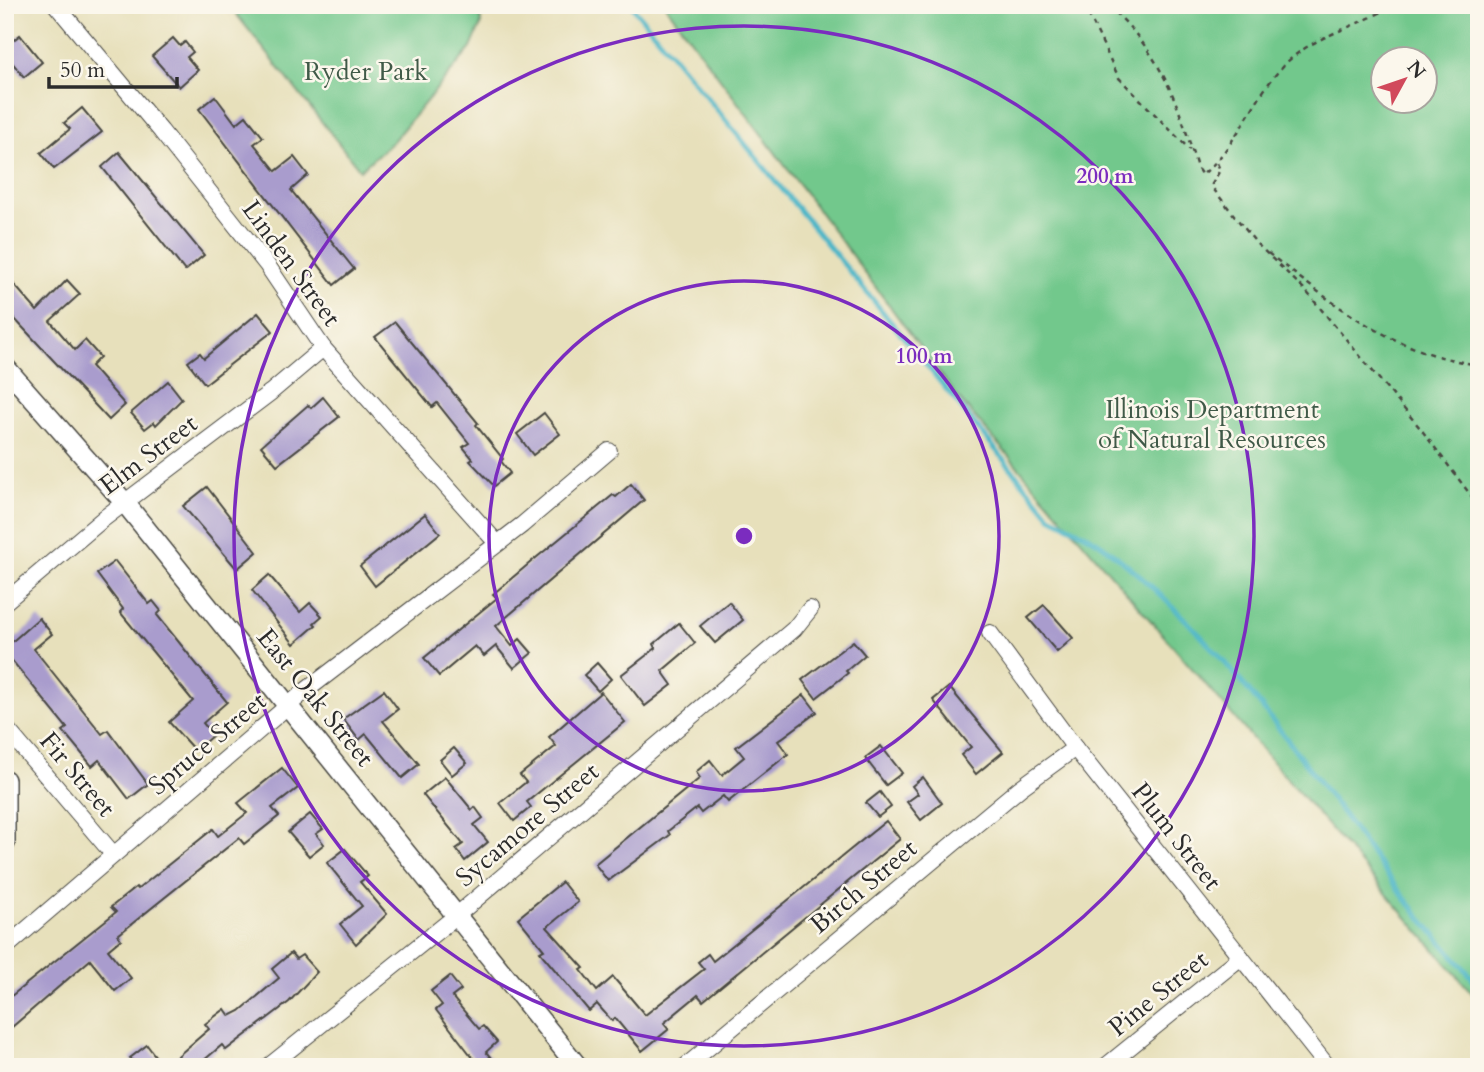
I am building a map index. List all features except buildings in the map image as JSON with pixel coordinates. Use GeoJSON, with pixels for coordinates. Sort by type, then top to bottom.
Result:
{"type":"FeatureCollection","features":[{"type":"Feature","properties":{"kind":"street","name":"Linden Street"},"geometry":{"type":"LineString","coordinates":[[56,5],[161,131],[267,265],[323,348],[496,542]]}},
{"type":"Feature","properties":{"kind":"street","name":"Elm Street"},"geometry":{"type":"LineString","coordinates":[[5,602],[125,503],[271,392],[323,348]]}},
{"type":"Feature","properties":{"kind":"street","name":"East Oak Street"},"geometry":{"type":"LineString","coordinates":[[5,367],[125,503],[578,1067]]}},
{"type":"Feature","properties":{"kind":"street","name":"Spruce Street"},"geometry":{"type":"LineString","coordinates":[[5,948],[289,705],[496,542],[522,525],[609,451]]}},
{"type":"Feature","properties":{"kind":"street","name":"Sycamore Street"},"geometry":{"type":"LineString","coordinates":[[268,1067],[456,916],[794,629],[810,609]]}},
{"type":"Feature","properties":{"kind":"street","name":"Plum Street"},"geometry":{"type":"LineString","coordinates":[[990,633],[1075,748],[1328,1067]]}},
{"type":"Feature","properties":{"kind":"street","name":"Fir Street"},"geometry":{"type":"LineString","coordinates":[[5,727],[113,854]]}},
{"type":"Feature","properties":{"kind":"street","name":"Birch Street"},"geometry":{"type":"LineString","coordinates":[[685,1067],[1020,788],[1075,748]]}},
{"type":"Feature","properties":{"kind":"street"},"geometry":{"type":"LineString","coordinates":[[5,780],[5,843]]}},
{"type":"Feature","properties":{"kind":"street","name":"Pine Street"},"geometry":{"type":"LineString","coordinates":[[1105,1067],[1241,957]]}},
{"type":"Feature","properties":{"kind":"path"},"geometry":{"type":"LineString","coordinates":[[1084,5],[1119,78],[1193,152]]}},
{"type":"Feature","properties":{"kind":"path"},"geometry":{"type":"LineString","coordinates":[[1108,5],[1140,36],[1156,58],[1181,109],[1202,175],[1217,163],[1265,87],[1286,63],[1340,30],[1393,5]]}},
{"type":"Feature","properties":{"kind":"path"},"geometry":{"type":"LineString","coordinates":[[1217,163],[1220,170],[1211,186],[1257,244],[1313,301],[1420,429],[1479,506]]}},
{"type":"Feature","properties":{"kind":"path"},"geometry":{"type":"LineString","coordinates":[[1257,244],[1345,313],[1416,351],[1479,365]]}},
{"type":"Feature","properties":{"kind":"green space","name":"Ryder Park"},"geometry":{"type":"Polygon","coordinates":[[[229,5],[480,5],[481,24],[471,48],[393,141],[360,170],[229,5]]]}},
{"type":"Feature","properties":{"kind":"green space","name":"Illinois Department of Natural Resources"},"geometry":{"type":"Polygon","coordinates":[[[665,5],[1479,5],[1479,1001],[956,395],[665,5]]]}},
{"type":"Feature","properties":{"kind":"waterway"},"geometry":{"type":"LineString","coordinates":[[631,5],[1051,517],[1102,545],[1146,581],[1226,664],[1263,708],[1400,892],[1479,986]]}}]}
